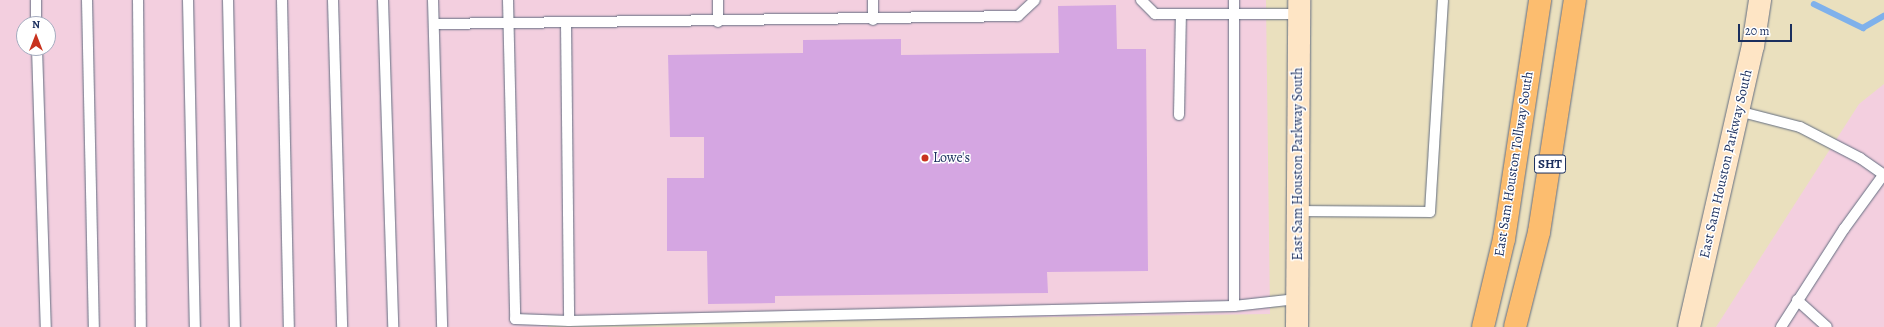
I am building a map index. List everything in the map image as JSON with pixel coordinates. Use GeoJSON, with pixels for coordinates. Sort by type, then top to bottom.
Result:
{"type":"FeatureCollection","features":[{"type":"Feature","properties":{"kind":"highway","name":"East Sam Houston Tollway South"},"geometry":{"type":"LineString","coordinates":[[1483,327],[1504,239],[1540,0]]}},
{"type":"Feature","properties":{"kind":"highway","name":"SHT"},"geometry":{"type":"LineString","coordinates":[[1515,327],[1539,232],[1575,0]]}},
{"type":"Feature","properties":{"kind":"main road","name":"East Sam Houston Parkway South"},"geometry":{"type":"LineString","coordinates":[[1689,327],[1738,111],[1760,0]]}},
{"type":"Feature","properties":{"kind":"main road","name":"East Sam Houston Parkway South"},"geometry":{"type":"LineString","coordinates":[[1297,327],[1299,211],[1299,7]]}},
{"type":"Feature","properties":{"kind":"lane"},"geometry":{"type":"LineString","coordinates":[[36,0],[36,16]]}},
{"type":"Feature","properties":{"kind":"lane"},"geometry":{"type":"LineString","coordinates":[[87,0],[94,327]]}},
{"type":"Feature","properties":{"kind":"lane"},"geometry":{"type":"LineString","coordinates":[[138,0],[141,327]]}},
{"type":"Feature","properties":{"kind":"lane"},"geometry":{"type":"LineString","coordinates":[[188,0],[194,327]]}},
{"type":"Feature","properties":{"kind":"lane"},"geometry":{"type":"LineString","coordinates":[[228,0],[235,327]]}},
{"type":"Feature","properties":{"kind":"lane"},"geometry":{"type":"LineString","coordinates":[[282,0],[289,327]]}},
{"type":"Feature","properties":{"kind":"lane"},"geometry":{"type":"LineString","coordinates":[[333,0],[342,327]]}},
{"type":"Feature","properties":{"kind":"lane"},"geometry":{"type":"LineString","coordinates":[[383,0],[393,327]]}},
{"type":"Feature","properties":{"kind":"lane"},"geometry":{"type":"LineString","coordinates":[[434,0],[442,327]]}},
{"type":"Feature","properties":{"kind":"lane"},"geometry":{"type":"LineString","coordinates":[[508,0],[515,323],[569,320],[1234,306],[1297,299]]}},
{"type":"Feature","properties":{"kind":"lane"},"geometry":{"type":"LineString","coordinates":[[718,0],[718,22]]}},
{"type":"Feature","properties":{"kind":"lane"},"geometry":{"type":"LineString","coordinates":[[873,0],[873,20]]}},
{"type":"Feature","properties":{"kind":"lane"},"geometry":{"type":"LineString","coordinates":[[1141,0],[1155,14],[1234,14],[1299,7]]}},
{"type":"Feature","properties":{"kind":"lane"},"geometry":{"type":"LineString","coordinates":[[1234,0],[1234,306]]}},
{"type":"Feature","properties":{"kind":"lane"},"geometry":{"type":"LineString","coordinates":[[1299,211],[1430,212],[1443,0]]}},
{"type":"Feature","properties":{"kind":"lane"},"geometry":{"type":"LineString","coordinates":[[434,24],[509,22],[873,20],[1018,16],[1031,2]]}},
{"type":"Feature","properties":{"kind":"lane"},"geometry":{"type":"LineString","coordinates":[[1179,115],[1181,14]]}},
{"type":"Feature","properties":{"kind":"lane"},"geometry":{"type":"LineString","coordinates":[[566,22],[569,320]]}},
{"type":"Feature","properties":{"kind":"lane"},"geometry":{"type":"LineString","coordinates":[[37,56],[46,327]]}},
{"type":"Feature","properties":{"kind":"lane"},"geometry":{"type":"LineString","coordinates":[[1738,111],[1800,127],[1860,158],[1884,174],[1797,300],[1781,327]]}},
{"type":"Feature","properties":{"kind":"lane"},"geometry":{"type":"LineString","coordinates":[[1797,300],[1827,327]]}},
{"type":"Feature","properties":{"kind":"shaded area"},"geometry":{"type":"Polygon","coordinates":[[[0,0],[1266,0],[1270,314],[548,324],[548,327],[0,327],[0,0]]]}},
{"type":"Feature","properties":{"kind":"shaded area"},"geometry":{"type":"Polygon","coordinates":[[[1884,84],[1884,327],[1716,327],[1859,104],[1884,84]]]}},
{"type":"Feature","properties":{"kind":"building","name":"Lowe's"},"geometry":{"type":"Polygon","coordinates":[[[1116,5],[1117,49],[1146,49],[1148,271],[1047,272],[1048,293],[775,296],[775,303],[708,304],[707,251],[667,251],[667,178],[704,178],[704,137],[670,137],[668,55],[803,53],[803,40],[901,39],[901,55],[1059,53],[1058,6],[1116,5]]]}},
{"type":"Feature","properties":{"kind":"waterway"},"geometry":{"type":"LineString","coordinates":[[1814,4],[1863,28],[1884,16]]}},
{"type":"Feature","properties":{"kind":"place","name":"Lowe's"},"geometry":{"type":"Point","coordinates":[925,158]}}]}
